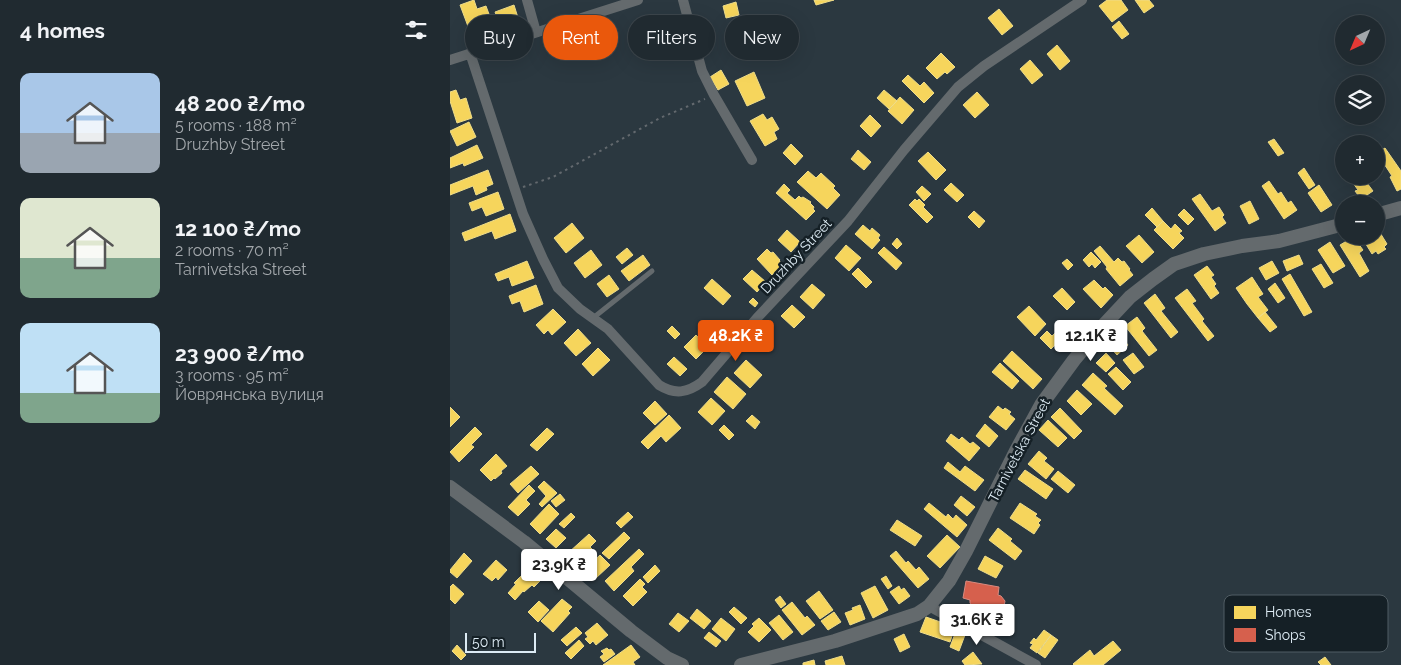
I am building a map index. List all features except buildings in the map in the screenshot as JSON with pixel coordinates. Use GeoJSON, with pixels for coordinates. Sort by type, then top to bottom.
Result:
{"type":"FeatureCollection","features":[{"type":"Feature","properties":{"kind":"street"},"geometry":{"type":"LineString","coordinates":[[526,0],[536,32]]}},
{"type":"Feature","properties":{"kind":"street"},"geometry":{"type":"LineString","coordinates":[[533,33],[638,0]]}},
{"type":"Feature","properties":{"kind":"street"},"geometry":{"type":"LineString","coordinates":[[683,0],[702,71],[752,160]]}},
{"type":"Feature","properties":{"kind":"street","name":"Druzhby Street"},"geometry":{"type":"LineString","coordinates":[[472,60],[523,214],[558,288],[580,310],[608,329],[659,385],[669,391],[680,392],[692,390],[702,382],[757,318],[848,221],[904,150],[958,87],[984,66],[1082,0]]}},
{"type":"Feature","properties":{"kind":"street"},"geometry":{"type":"LineString","coordinates":[[450,60],[465,55]]}},
{"type":"Feature","properties":{"kind":"street"},"geometry":{"type":"LineString","coordinates":[[1385,212],[1401,208]]}},
{"type":"Feature","properties":{"kind":"street","name":"Tarnivetska Street"},"geometry":{"type":"LineString","coordinates":[[930,606],[949,580],[966,551],[1041,404],[1090,340],[1130,297],[1174,264],[1204,254],[1279,240],[1335,226]]}},
{"type":"Feature","properties":{"kind":"street"},"geometry":{"type":"LineString","coordinates":[[450,487],[524,542],[666,658],[682,665]]}},
{"type":"Feature","properties":{"kind":"street"},"geometry":{"type":"LineString","coordinates":[[741,665],[835,641],[917,614],[930,606],[1036,665]]}},
{"type":"Feature","properties":{"kind":"lane"},"geometry":{"type":"LineString","coordinates":[[593,318],[652,271]]}},
{"type":"Feature","properties":{"kind":"path"},"geometry":{"type":"LineString","coordinates":[[516,189],[553,177],[660,118],[714,95]]}}]}
